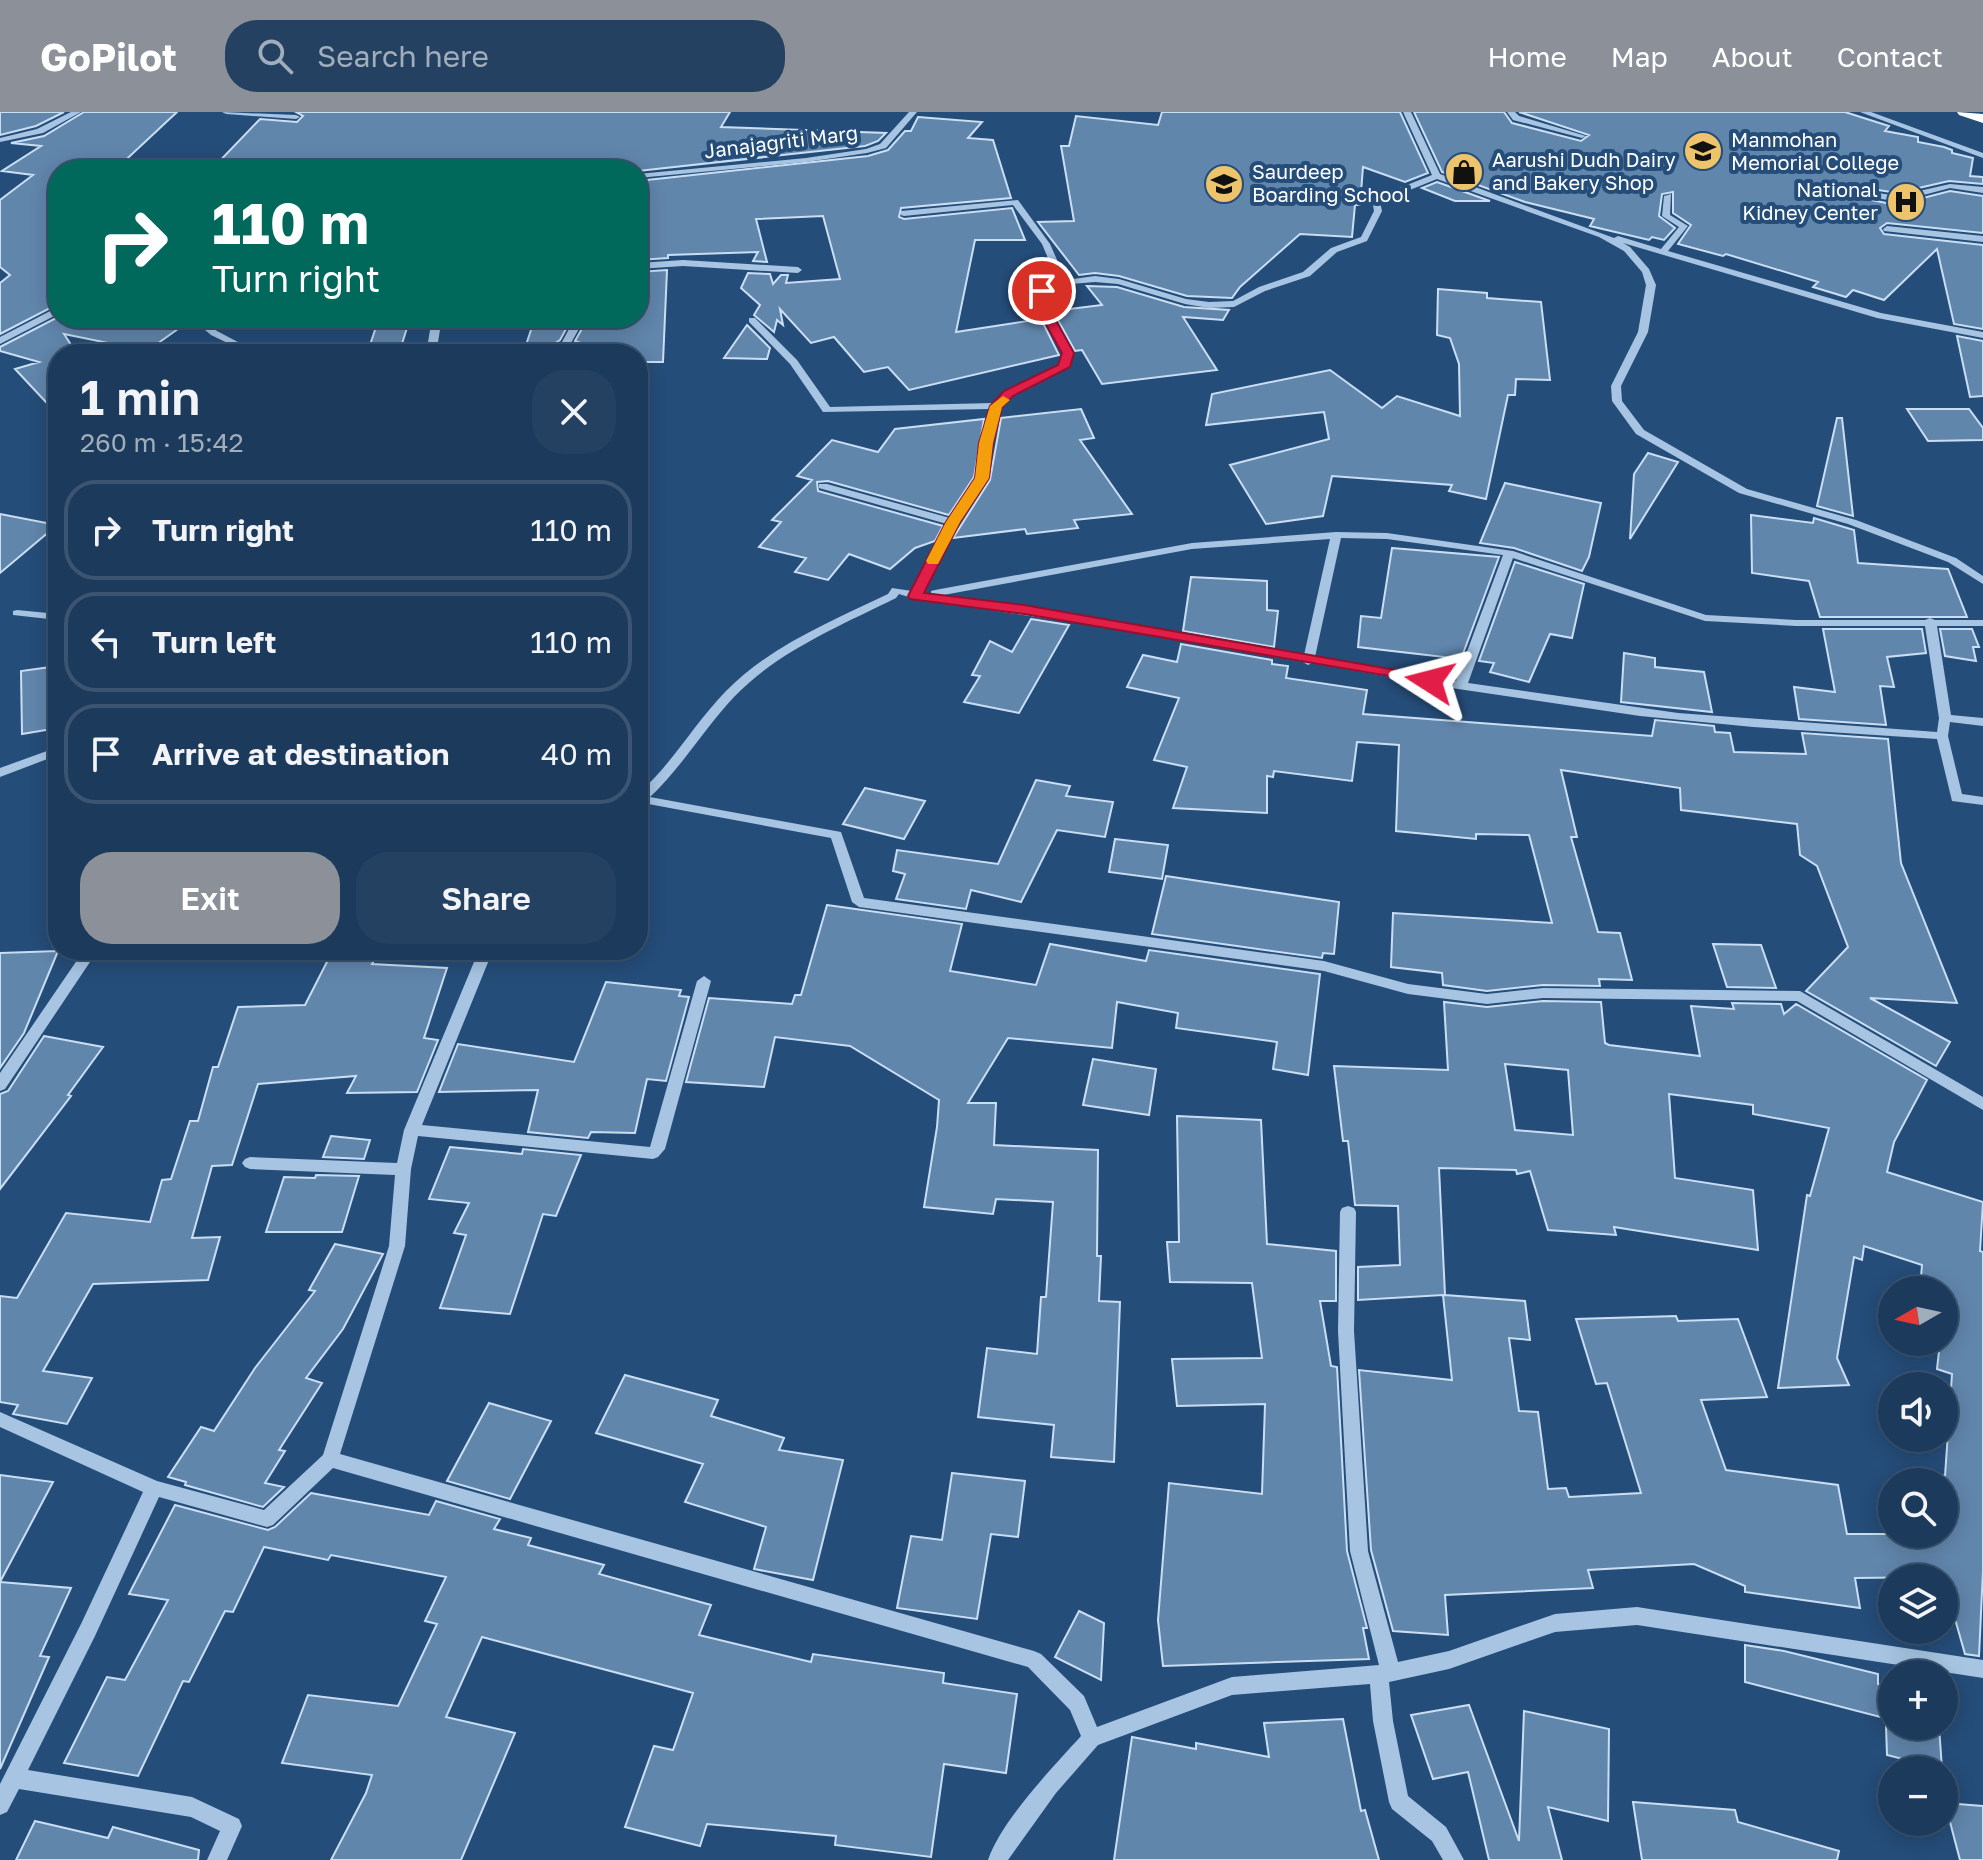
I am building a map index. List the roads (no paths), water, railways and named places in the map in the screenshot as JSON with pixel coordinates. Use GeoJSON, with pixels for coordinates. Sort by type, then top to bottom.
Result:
{"type":"FeatureCollection","features":[{"type":"Feature","properties":{"kind":"highway"},"geometry":{"type":"LineString","coordinates":[[1964,112],[1983,119]]}},
{"type":"Feature","properties":{"kind":"street"},"geometry":{"type":"LineString","coordinates":[[0,140],[40,131],[77,112]]}},
{"type":"Feature","properties":{"kind":"street"},"geometry":{"type":"LineString","coordinates":[[226,112],[296,117]]}},
{"type":"Feature","properties":{"kind":"street","name":"Janajagriti Marg"},"geometry":{"type":"LineString","coordinates":[[648,175],[818,159],[867,151],[883,146],[913,112]]}},
{"type":"Feature","properties":{"kind":"street"},"geometry":{"type":"LineString","coordinates":[[1407,112],[1437,176]]}},
{"type":"Feature","properties":{"kind":"street"},"geometry":{"type":"LineString","coordinates":[[1511,112],[1516,118],[1582,136]]}},
{"type":"Feature","properties":{"kind":"street"},"geometry":{"type":"LineString","coordinates":[[1864,112],[1983,156]]}},
{"type":"Feature","properties":{"kind":"street"},"geometry":{"type":"LineString","coordinates":[[915,596],[953,522],[982,478],[986,443],[996,406],[1008,393],[1063,367],[1068,353],[1039,301],[1042,291],[1062,281],[1096,277],[1116,279],[1193,301],[1231,304],[1243,301],[1255,292],[1313,271],[1333,250],[1364,239],[1378,211],[1375,201],[1437,176],[1602,235],[1880,316],[1983,335]]}},
{"type":"Feature","properties":{"kind":"street"},"geometry":{"type":"LineString","coordinates":[[1847,191],[1897,199],[1950,186],[1983,190]]}},
{"type":"Feature","properties":{"kind":"street"},"geometry":{"type":"LineString","coordinates":[[1663,252],[1684,226],[1666,216],[1668,196]]}},
{"type":"Feature","properties":{"kind":"street"},"geometry":{"type":"LineString","coordinates":[[904,213],[1015,202],[1046,244],[1062,281]]}},
{"type":"Feature","properties":{"kind":"street"},"geometry":{"type":"LineString","coordinates":[[1887,229],[1983,239]]}},
{"type":"Feature","properties":{"kind":"street"},"geometry":{"type":"LineString","coordinates":[[1602,235],[1627,249],[1646,271],[1651,285],[1643,332],[1616,386],[1617,401],[1640,432],[1743,491],[1880,533],[1952,560],[1983,581]]}},
{"type":"Feature","properties":{"kind":"street"},"geometry":{"type":"LineString","coordinates":[[648,265],[683,263],[798,270]]}},
{"type":"Feature","properties":{"kind":"street"},"geometry":{"type":"LineString","coordinates":[[0,341],[48,315]]}},
{"type":"Feature","properties":{"kind":"street"},"geometry":{"type":"LineString","coordinates":[[752,320],[768,333],[809,380],[827,410],[996,406]]}},
{"type":"Feature","properties":{"kind":"street"},"geometry":{"type":"LineString","coordinates":[[208,328],[236,344]]}},
{"type":"Feature","properties":{"kind":"street"},"geometry":{"type":"LineString","coordinates":[[566,344],[575,328]]}},
{"type":"Feature","properties":{"kind":"street"},"geometry":{"type":"LineString","coordinates":[[823,486],[953,522]]}},
{"type":"Feature","properties":{"kind":"street"},"geometry":{"type":"LineString","coordinates":[[915,596],[962,590],[1192,546],[1336,535],[1387,536],[1509,553],[1705,618],[1781,623],[1983,623]]}},
{"type":"Feature","properties":{"kind":"street"},"geometry":{"type":"LineString","coordinates":[[1308,661],[1336,535]]}},
{"type":"Feature","properties":{"kind":"street"},"geometry":{"type":"LineString","coordinates":[[1461,685],[1509,553]]}},
{"type":"Feature","properties":{"kind":"street"},"geometry":{"type":"LineString","coordinates":[[648,790],[731,693],[792,646],[892,596],[896,590],[915,596],[1024,609],[1308,661],[1643,713],[1942,736]]}},
{"type":"Feature","properties":{"kind":"street"},"geometry":{"type":"LineString","coordinates":[[17,613],[48,616]]}},
{"type":"Feature","properties":{"kind":"street"},"geometry":{"type":"LineString","coordinates":[[1930,621],[1945,718],[1942,736],[1956,798],[1983,801]]}},
{"type":"Feature","properties":{"kind":"street"},"geometry":{"type":"LineString","coordinates":[[1945,718],[1983,722]]}},
{"type":"Feature","properties":{"kind":"street"},"geometry":{"type":"LineString","coordinates":[[0,773],[48,755]]}},
{"type":"Feature","properties":{"kind":"street"},"geometry":{"type":"LineString","coordinates":[[648,802],[836,835],[859,902],[1324,966],[1408,989],[1487,999],[1543,993],[1800,996],[1983,1104]]}},
{"type":"Feature","properties":{"kind":"street"},"geometry":{"type":"LineString","coordinates":[[0,1085],[84,960]]}},
{"type":"Feature","properties":{"kind":"street"},"geometry":{"type":"LineString","coordinates":[[0,1419],[154,1488],[267,1519],[330,1459],[397,1246],[403,1169],[412,1130],[482,960]]}},
{"type":"Feature","properties":{"kind":"street"},"geometry":{"type":"LineString","coordinates":[[412,1130],[653,1153],[657,1149],[704,981]]}},
{"type":"Feature","properties":{"kind":"street"},"geometry":{"type":"LineString","coordinates":[[250,1163],[403,1169]]}},
{"type":"Feature","properties":{"kind":"street"},"geometry":{"type":"LineString","coordinates":[[1348,1212],[1346,1331],[1359,1551],[1385,1674],[1383,1721],[1399,1802],[1439,1834],[1454,1860]]}},
{"type":"Feature","properties":{"kind":"street"},"geometry":{"type":"LineString","coordinates":[[330,1459],[1034,1660],[1077,1703],[1092,1738]]}},
{"type":"Feature","properties":{"kind":"street"},"geometry":{"type":"LineString","coordinates":[[0,1805],[88,1630],[154,1488]]}},
{"type":"Feature","properties":{"kind":"street"},"geometry":{"type":"LineString","coordinates":[[998,1860],[1001,1851],[1049,1786],[1092,1738],[1232,1686],[1385,1674],[1449,1660],[1555,1623],[1637,1616],[1983,1669]]}},
{"type":"Feature","properties":{"kind":"street"},"geometry":{"type":"LineString","coordinates":[[14,1778],[192,1807],[232,1826],[217,1860]]}},
{"type":"Feature","properties":{"kind":"place","name":"Manmohan Memorial College"},"geometry":{"type":"Point","coordinates":[1703,151]}},
{"type":"Feature","properties":{"kind":"place","name":"Aarushi Dudh Dairy and Bakery Shop"},"geometry":{"type":"Point","coordinates":[1464,172]}},
{"type":"Feature","properties":{"kind":"place","name":"Saurdeep Boarding School"},"geometry":{"type":"Point","coordinates":[1224,184]}},
{"type":"Feature","properties":{"kind":"place","name":"National Kidney Center"},"geometry":{"type":"Point","coordinates":[1906,202]}}]}
